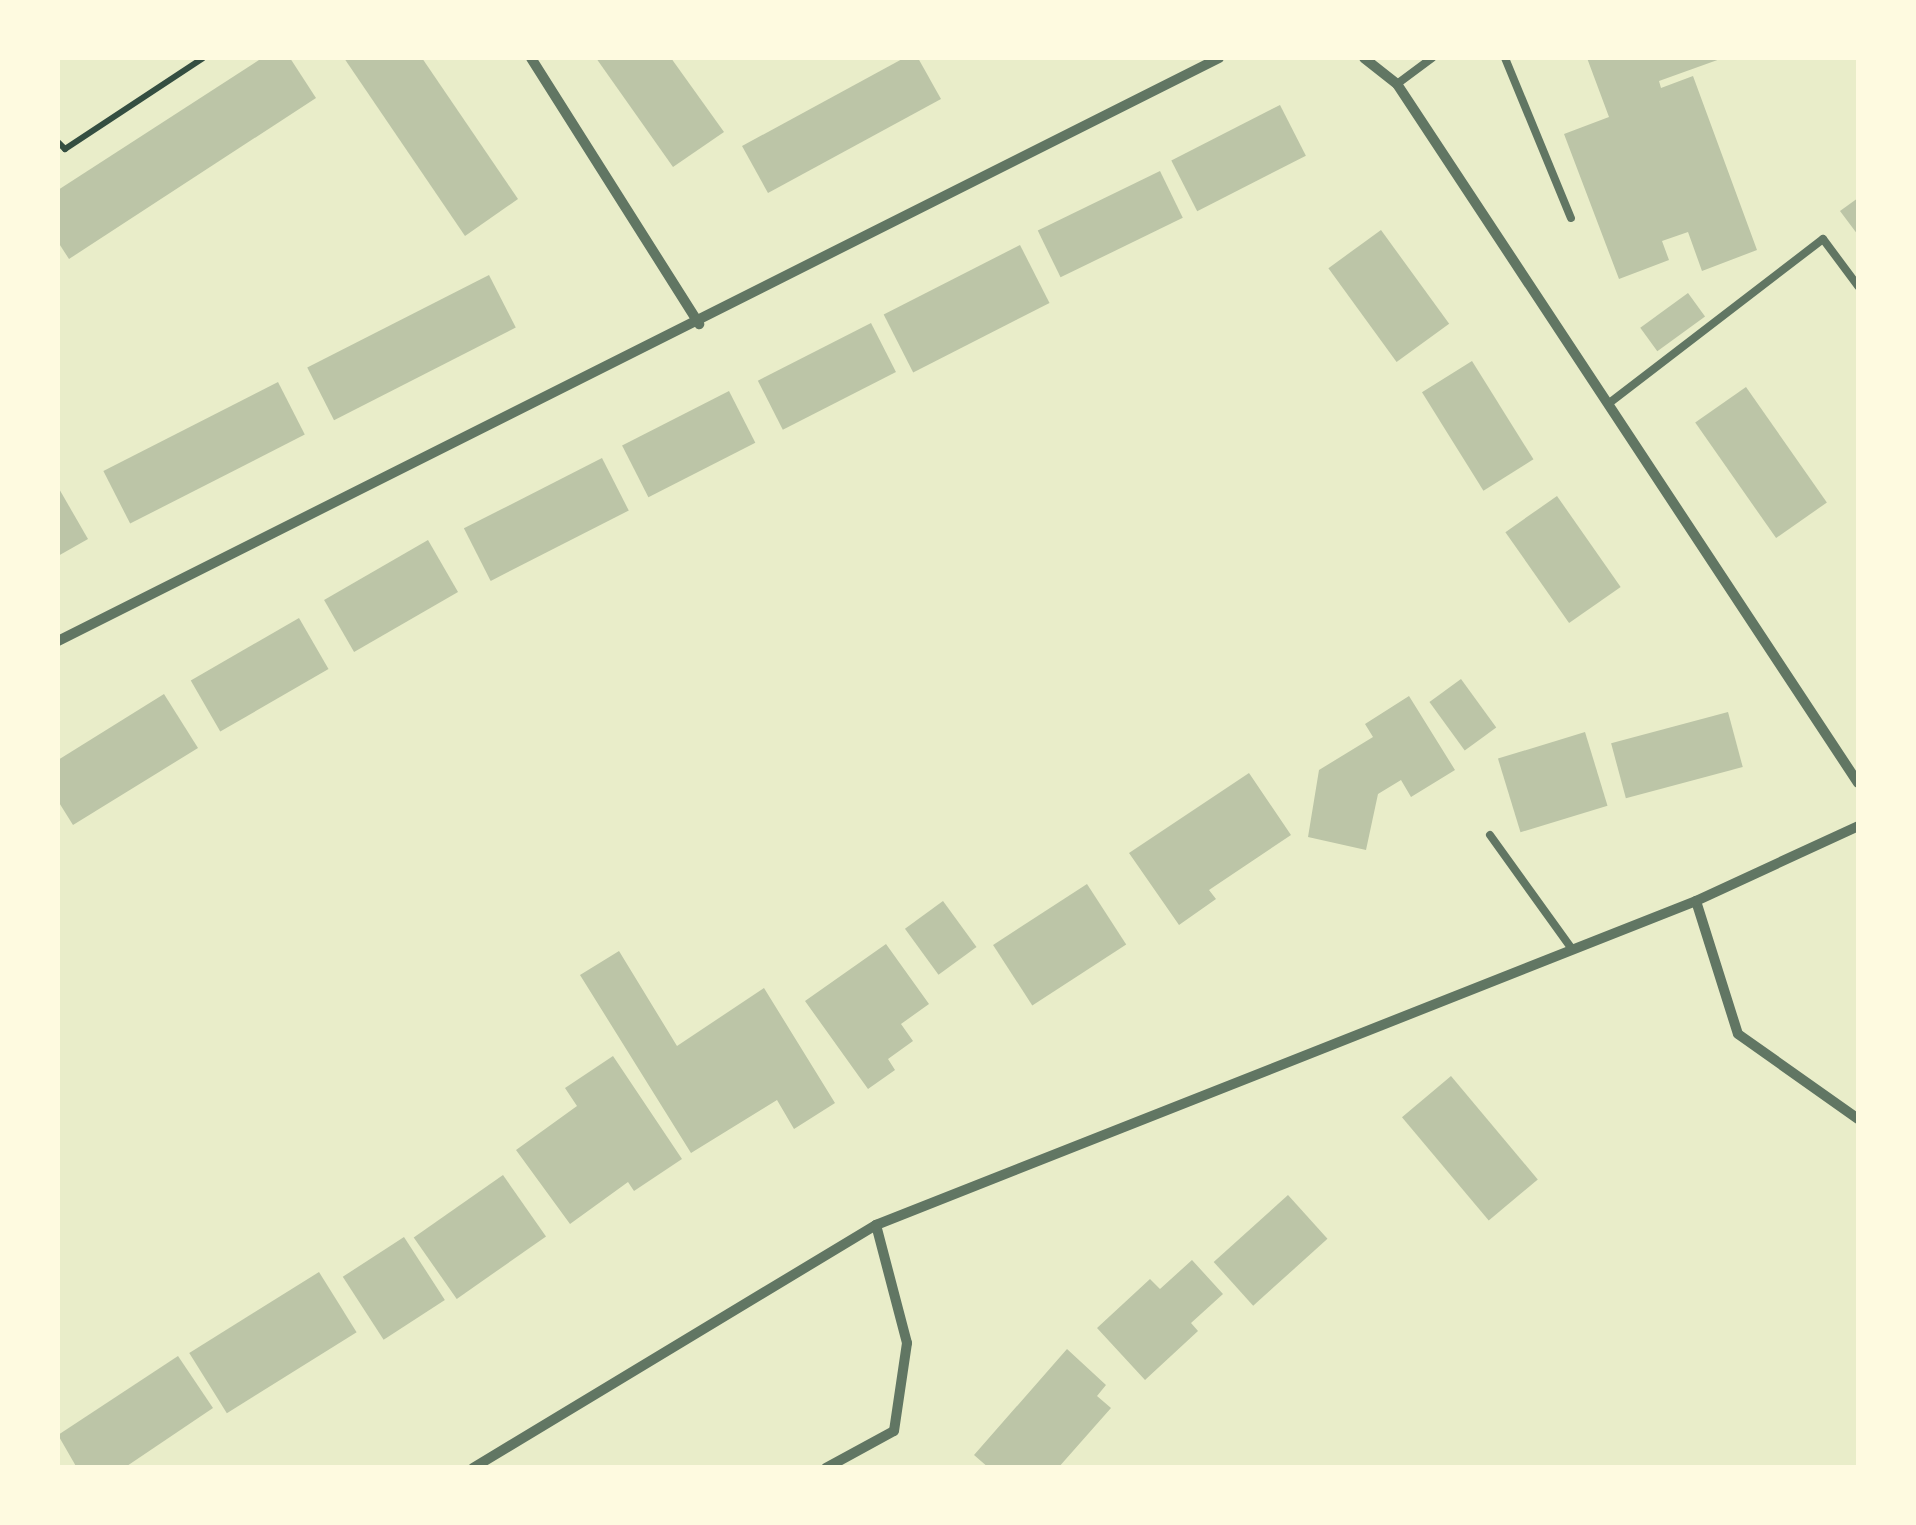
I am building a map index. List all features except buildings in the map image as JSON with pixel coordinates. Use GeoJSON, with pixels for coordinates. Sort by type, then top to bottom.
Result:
{"type":"FeatureCollection","features":[{"type":"Feature","properties":{"kind":"street"},"geometry":{"type":"LineString","coordinates":[[531,58],[699,324]]}},
{"type":"Feature","properties":{"kind":"street"},"geometry":{"type":"LineString","coordinates":[[58,641],[699,324],[1219,58]]}},
{"type":"Feature","properties":{"kind":"street"},"geometry":{"type":"LineString","coordinates":[[1364,58],[1397,84],[1858,783]]}},
{"type":"Feature","properties":{"kind":"street"},"geometry":{"type":"LineString","coordinates":[[473,1468],[876,1225],[1696,901],[1858,826]]}},
{"type":"Feature","properties":{"kind":"street"},"geometry":{"type":"LineString","coordinates":[[1696,901],[1738,1034],[1858,1119]]}},
{"type":"Feature","properties":{"kind":"street"},"geometry":{"type":"LineString","coordinates":[[826,1468],[894,1431],[907,1343],[876,1225]]}},
{"type":"Feature","properties":{"kind":"lane"},"geometry":{"type":"LineString","coordinates":[[1397,84],[1432,58]]}},
{"type":"Feature","properties":{"kind":"lane"},"geometry":{"type":"LineString","coordinates":[[1505,58],[1570,218]]}},
{"type":"Feature","properties":{"kind":"lane"},"geometry":{"type":"LineString","coordinates":[[1608,404],[1823,239],[1858,286]]}},
{"type":"Feature","properties":{"kind":"lane"},"geometry":{"type":"LineString","coordinates":[[1490,835],[1572,949]]}},
{"type":"Feature","properties":{"kind":"path"},"geometry":{"type":"LineString","coordinates":[[58,142],[65,150],[203,58]]}}]}
